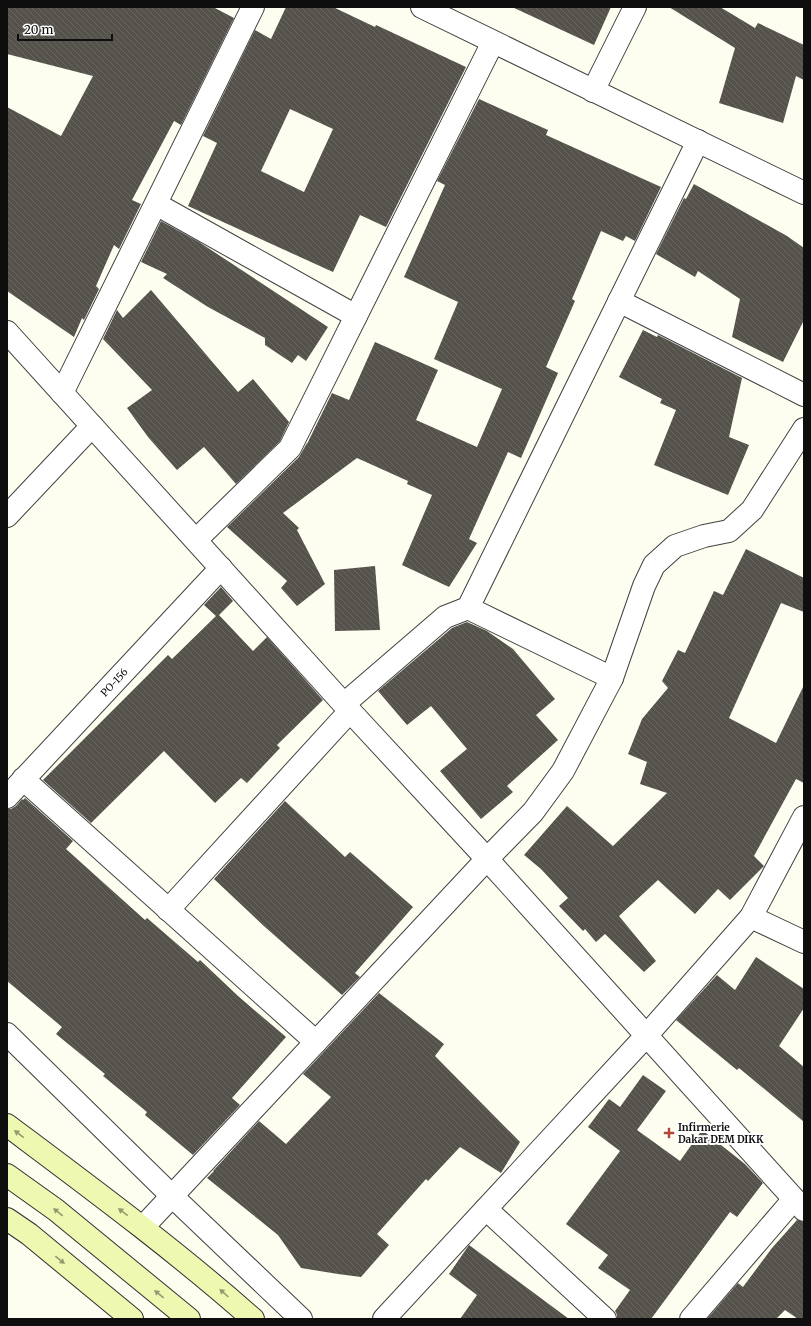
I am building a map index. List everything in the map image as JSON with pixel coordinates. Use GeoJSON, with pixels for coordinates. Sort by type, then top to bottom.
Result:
{"type":"FeatureCollection","features":[{"type":"Feature","properties":{"kind":"main road"},"geometry":{"type":"LineString","coordinates":[[7,1125],[143,1227],[215,1284],[253,1319]]}},
{"type":"Feature","properties":{"kind":"main road"},"geometry":{"type":"LineString","coordinates":[[7,1175],[56,1210],[189,1319]]}},
{"type":"Feature","properties":{"kind":"main road"},"geometry":{"type":"LineString","coordinates":[[7,1219],[29,1234],[132,1319]]}},
{"type":"Feature","properties":{"kind":"street"},"geometry":{"type":"LineString","coordinates":[[62,393],[253,7]]}},
{"type":"Feature","properties":{"kind":"street"},"geometry":{"type":"LineString","coordinates":[[422,7],[804,193]]}},
{"type":"Feature","properties":{"kind":"street"},"geometry":{"type":"LineString","coordinates":[[593,91],[635,7]]}},
{"type":"Feature","properties":{"kind":"street"},"geometry":{"type":"LineString","coordinates":[[196,540],[290,448],[493,42]]}},
{"type":"Feature","properties":{"kind":"street"},"geometry":{"type":"LineString","coordinates":[[168,910],[347,707],[445,617],[468,608],[698,142]]}},
{"type":"Feature","properties":{"kind":"street"},"geometry":{"type":"LineString","coordinates":[[156,204],[356,316]]}},
{"type":"Feature","properties":{"kind":"street"},"geometry":{"type":"LineString","coordinates":[[619,301],[804,395]]}},
{"type":"Feature","properties":{"kind":"street"},"geometry":{"type":"LineString","coordinates":[[7,332],[347,707],[487,858],[799,1205],[691,1319]]}},
{"type":"Feature","properties":{"kind":"street"},"geometry":{"type":"LineString","coordinates":[[7,516],[92,426]]}},
{"type":"Feature","properties":{"kind":"street"},"geometry":{"type":"LineString","coordinates":[[143,1227],[487,858],[533,812],[563,771],[612,678],[644,586],[654,565],[675,546],[704,536],[729,531],[752,510],[804,429]]}},
{"type":"Feature","properties":{"kind":"street","name":"PO-156"},"geometry":{"type":"LineString","coordinates":[[7,797],[221,568]]}},
{"type":"Feature","properties":{"kind":"street"},"geometry":{"type":"LineString","coordinates":[[468,608],[612,678]]}},
{"type":"Feature","properties":{"kind":"street"},"geometry":{"type":"LineString","coordinates":[[23,779],[316,1042]]}},
{"type":"Feature","properties":{"kind":"street"},"geometry":{"type":"LineString","coordinates":[[384,1319],[646,1036],[751,917],[804,817]]}},
{"type":"Feature","properties":{"kind":"street"},"geometry":{"type":"LineString","coordinates":[[751,917],[804,942]]}},
{"type":"Feature","properties":{"kind":"street"},"geometry":{"type":"LineString","coordinates":[[7,1034],[172,1196],[301,1319]]}},
{"type":"Feature","properties":{"kind":"street"},"geometry":{"type":"LineString","coordinates":[[486,1209],[605,1319]]}},
{"type":"Feature","properties":{"kind":"building"},"geometry":{"type":"Polygon","coordinates":[[[7,7],[213,7],[234,18],[181,125],[174,121],[132,200],[141,204],[119,249],[114,245],[96,286],[99,289],[84,320],[82,318],[74,337],[7,291],[7,107],[61,136],[93,76],[7,54],[7,7]]]}},
{"type":"Feature","properties":{"kind":"building"},"geometry":{"type":"Polygon","coordinates":[[[286,7],[333,7],[375,27],[376,25],[466,67],[386,227],[360,215],[333,272],[188,206],[217,143],[203,136],[255,30],[271,39],[286,7]],[[290,109],[261,171],[304,192],[333,129],[290,109]]]}},
{"type":"Feature","properties":{"kind":"building"},"geometry":{"type":"Polygon","coordinates":[[[512,7],[611,7],[594,45],[512,7]]]}},
{"type":"Feature","properties":{"kind":"building"},"geometry":{"type":"Polygon","coordinates":[[[669,7],[720,7],[755,28],[758,23],[804,45],[804,80],[796,76],[783,123],[719,103],[735,48],[669,7]]]}},
{"type":"Feature","properties":{"kind":"building"},"geometry":{"type":"Polygon","coordinates":[[[479,99],[548,130],[546,135],[661,187],[635,241],[626,236],[623,241],[601,231],[572,299],[575,301],[546,367],[558,373],[521,458],[508,452],[469,539],[477,543],[449,587],[402,565],[432,495],[407,484],[408,481],[357,458],[283,513],[299,528],[297,530],[325,584],[297,606],[281,588],[287,581],[227,527],[299,457],[332,393],[349,400],[375,342],[438,370],[416,420],[477,447],[502,389],[434,359],[458,302],[404,277],[445,185],[437,181],[479,99]]]}},
{"type":"Feature","properties":{"kind":"building"},"geometry":{"type":"Polygon","coordinates":[[[694,184],[787,236],[804,248],[804,320],[783,362],[732,337],[740,299],[698,271],[695,277],[656,254],[684,198],[686,199],[694,184]]]}},
{"type":"Feature","properties":{"kind":"building"},"geometry":{"type":"Polygon","coordinates":[[[161,221],[199,242],[328,327],[306,361],[298,355],[292,363],[265,345],[265,338],[208,307],[163,278],[167,274],[141,262],[161,221]]]}},
{"type":"Feature","properties":{"kind":"building"},"geometry":{"type":"Polygon","coordinates":[[[151,290],[238,392],[253,379],[289,422],[280,441],[236,484],[204,447],[177,470],[148,437],[127,408],[152,390],[103,339],[117,310],[123,318],[151,290]]]}},
{"type":"Feature","properties":{"kind":"building"},"geometry":{"type":"Polygon","coordinates":[[[643,330],[657,337],[658,335],[742,378],[729,437],[749,445],[728,495],[654,465],[676,410],[660,403],[662,399],[619,377],[643,330]]]}},
{"type":"Feature","properties":{"kind":"building"},"geometry":{"type":"Polygon","coordinates":[[[746,549],[804,578],[804,612],[781,603],[729,718],[776,743],[804,685],[804,783],[796,779],[754,856],[764,866],[730,900],[718,889],[695,914],[658,880],[619,916],[656,961],[644,972],[605,934],[596,942],[585,929],[583,931],[559,906],[568,898],[541,869],[524,855],[567,806],[613,846],[667,793],[640,784],[647,762],[628,754],[642,719],[668,688],[662,681],[678,650],[685,653],[714,591],[723,595],[746,549]]]}},
{"type":"Feature","properties":{"kind":"building"},"geometry":{"type":"Polygon","coordinates":[[[375,566],[380,630],[335,631],[334,570],[375,566]]]}},
{"type":"Feature","properties":{"kind":"building"},"geometry":{"type":"Polygon","coordinates":[[[221,587],[233,601],[219,615],[253,651],[267,637],[323,700],[277,745],[280,748],[247,783],[241,778],[215,803],[164,751],[91,823],[43,780],[168,655],[172,659],[216,616],[204,605],[221,587]]]}},
{"type":"Feature","properties":{"kind":"building"},"geometry":{"type":"Polygon","coordinates":[[[467,622],[487,631],[513,649],[555,699],[536,715],[558,740],[507,786],[513,792],[481,819],[440,771],[467,749],[431,706],[407,725],[378,691],[452,628],[467,622]]]}},
{"type":"Feature","properties":{"kind":"building"},"geometry":{"type":"Polygon","coordinates":[[[25,798],[73,841],[66,849],[145,920],[147,918],[198,962],[200,960],[238,996],[286,1037],[232,1098],[240,1105],[193,1155],[145,1115],[147,1112],[103,1076],[105,1074],[56,1034],[62,1027],[7,981],[7,809],[11,809],[16,806],[22,799],[23,800],[25,798]]]}},
{"type":"Feature","properties":{"kind":"building"},"geometry":{"type":"Polygon","coordinates":[[[285,801],[345,857],[350,852],[413,907],[355,973],[360,977],[342,995],[265,927],[214,879],[285,801]]]}},
{"type":"Feature","properties":{"kind":"building"},"geometry":{"type":"Polygon","coordinates":[[[756,957],[804,989],[804,1008],[779,1046],[804,1067],[804,1122],[739,1068],[737,1070],[676,1020],[717,975],[735,990],[756,957]]]}},
{"type":"Feature","properties":{"kind":"building"},"geometry":{"type":"Polygon","coordinates":[[[379,993],[444,1044],[435,1056],[520,1142],[501,1173],[460,1147],[428,1181],[426,1179],[377,1234],[389,1245],[361,1277],[301,1268],[278,1235],[207,1178],[259,1121],[286,1144],[331,1097],[303,1074],[379,993]]]}},
{"type":"Feature","properties":{"kind":"building"},"geometry":{"type":"Polygon","coordinates":[[[643,1075],[666,1091],[637,1130],[680,1161],[702,1130],[745,1164],[763,1183],[737,1217],[730,1212],[651,1319],[617,1319],[615,1311],[630,1290],[598,1268],[608,1255],[566,1224],[620,1151],[588,1127],[609,1099],[620,1107],[643,1075]]]}},
{"type":"Feature","properties":{"kind":"building"},"geometry":{"type":"Polygon","coordinates":[[[797,1220],[804,1222],[804,1319],[798,1319],[785,1310],[776,1319],[707,1319],[738,1283],[743,1287],[772,1248],[797,1220]]]}},
{"type":"Feature","properties":{"kind":"building"},"geometry":{"type":"Polygon","coordinates":[[[469,1245],[569,1319],[460,1319],[477,1295],[449,1274],[469,1245]]]}},
{"type":"Feature","properties":{"kind":"place","name":"Infirmerie Dakar DEM DIKK"},"geometry":{"type":"Point","coordinates":[669,1133]}}]}
